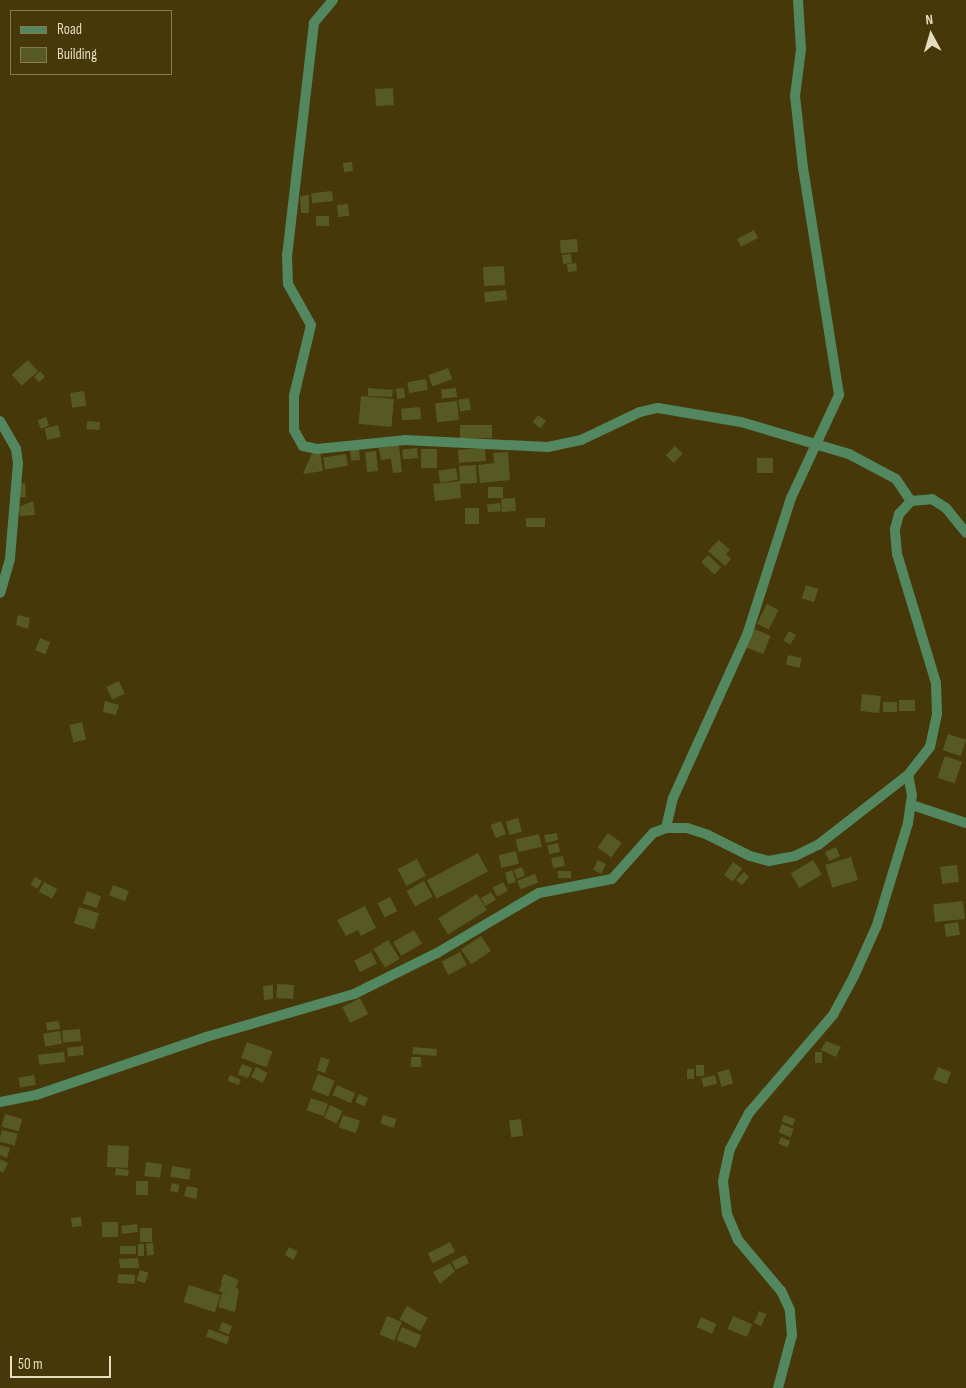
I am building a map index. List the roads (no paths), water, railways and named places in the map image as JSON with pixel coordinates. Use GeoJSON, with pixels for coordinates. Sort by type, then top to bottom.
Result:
{"type":"FeatureCollection","features":[{"type":"Feature","properties":{"kind":"street"},"geometry":{"type":"LineString","coordinates":[[333,0],[314,24],[287,255],[288,284],[311,326],[294,396],[294,430],[303,446],[317,449],[405,440],[548,447],[581,440],[640,412],[658,408],[741,422],[849,454],[896,479],[911,501]]}},
{"type":"Feature","properties":{"kind":"street"},"geometry":{"type":"LineString","coordinates":[[666,828],[673,798],[747,635],[791,498],[819,444],[839,395],[801,150],[795,96],[801,49],[798,0]]}},
{"type":"Feature","properties":{"kind":"street"},"geometry":{"type":"LineString","coordinates":[[0,421],[16,449],[18,463],[10,559],[0,593]]}},
{"type":"Feature","properties":{"kind":"street"},"geometry":{"type":"LineString","coordinates":[[0,1102],[36,1095],[206,1037],[354,994],[437,953],[539,893],[612,878],[653,833],[666,828],[708,835],[750,856],[769,861],[796,856],[818,845],[908,775],[930,747],[937,714],[936,684],[897,554],[896,522],[903,506],[911,501],[938,501],[966,533]]}},
{"type":"Feature","properties":{"kind":"street"},"geometry":{"type":"LineString","coordinates":[[778,1388],[792,1335],[790,1310],[781,1290],[738,1240],[726,1214],[723,1181],[730,1149],[748,1113],[833,1015],[854,976],[876,925],[912,805],[908,775]]}},
{"type":"Feature","properties":{"kind":"street"},"geometry":{"type":"LineString","coordinates":[[912,805],[966,823]]}}]}
